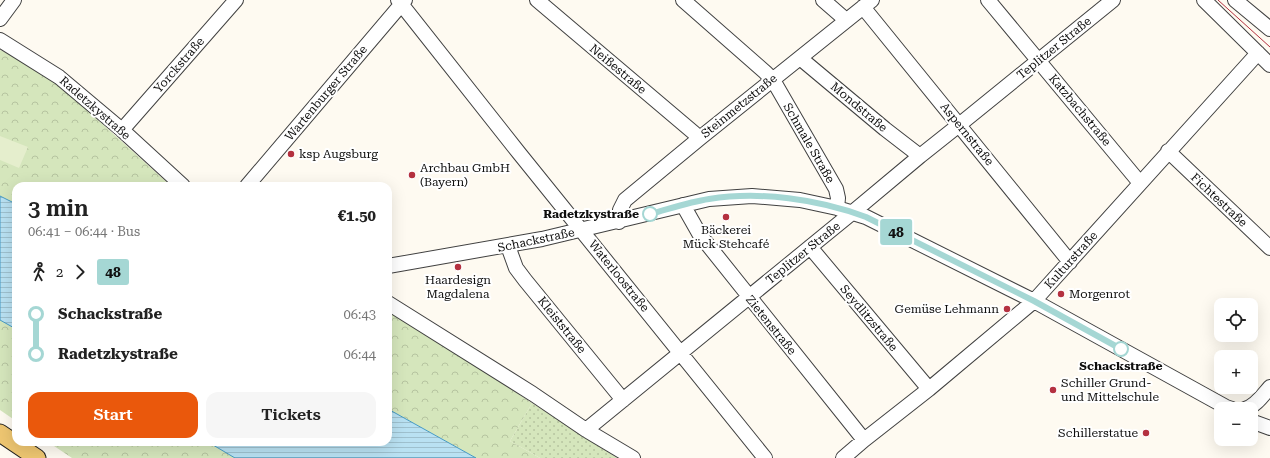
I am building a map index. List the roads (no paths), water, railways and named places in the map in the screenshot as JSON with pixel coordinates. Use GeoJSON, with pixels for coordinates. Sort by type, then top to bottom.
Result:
{"type":"FeatureCollection","features":[{"type":"Feature","properties":{"kind":"main road"},"geometry":{"type":"LineString","coordinates":[[0,433],[12,441]]}},
{"type":"Feature","properties":{"kind":"main road"},"geometry":{"type":"LineString","coordinates":[[19,446],[37,458]]}},
{"type":"Feature","properties":{"kind":"street"},"geometry":{"type":"LineString","coordinates":[[0,19],[14,0]]}},
{"type":"Feature","properties":{"kind":"street","name":"Yorckstraße"},"geometry":{"type":"LineString","coordinates":[[122,130],[236,0]]}},
{"type":"Feature","properties":{"kind":"street","name":"Neißestraße"},"geometry":{"type":"LineString","coordinates":[[537,0],[700,138]]}},
{"type":"Feature","properties":{"kind":"street","name":"Schmale Straße"},"geometry":{"type":"LineString","coordinates":[[683,0],[773,80],[836,189],[838,198],[837,208]]}},
{"type":"Feature","properties":{"kind":"street"},"geometry":{"type":"LineString","coordinates":[[823,0],[846,20]]}},
{"type":"Feature","properties":{"kind":"street","name":"Katzbachstraße"},"geometry":{"type":"LineString","coordinates":[[988,0],[1140,183]]}},
{"type":"Feature","properties":{"kind":"street","name":"Teplitzer Straße"},"geometry":{"type":"LineString","coordinates":[[586,430],[1113,0]]}},
{"type":"Feature","properties":{"kind":"street"},"geometry":{"type":"LineString","coordinates":[[1204,0],[1270,65]]}},
{"type":"Feature","properties":{"kind":"street"},"geometry":{"type":"LineString","coordinates":[[1235,0],[1270,29]]}},
{"type":"Feature","properties":{"kind":"street","name":"Wartenburger Straße"},"geometry":{"type":"LineString","coordinates":[[250,182],[401,2]]}},
{"type":"Feature","properties":{"kind":"street","name":"Waterloostraße"},"geometry":{"type":"LineString","coordinates":[[401,2],[765,458]]}},
{"type":"Feature","properties":{"kind":"street","name":"Steinmetzstraße"},"geometry":{"type":"LineString","coordinates":[[619,222],[620,210],[625,200],[846,20],[868,4]]}},
{"type":"Feature","properties":{"kind":"street","name":"Aspernstraße"},"geometry":{"type":"LineString","coordinates":[[868,4],[959,125],[1070,262]]}},
{"type":"Feature","properties":{"kind":"street","name":"Radetzkystraße"},"geometry":{"type":"LineString","coordinates":[[0,40],[54,73],[122,130],[179,182]]}},
{"type":"Feature","properties":{"kind":"street","name":"Kulturstraße"},"geometry":{"type":"LineString","coordinates":[[843,458],[929,389],[1034,301],[1258,53]]}},
{"type":"Feature","properties":{"kind":"street","name":"Mondstraße"},"geometry":{"type":"LineString","coordinates":[[800,58],[920,156]]}},
{"type":"Feature","properties":{"kind":"street","name":"Fichtestraße"},"geometry":{"type":"LineString","coordinates":[[1168,152],[1270,248]]}},
{"type":"Feature","properties":{"kind":"street","name":"Schackstraße"},"geometry":{"type":"LineString","coordinates":[[392,265],[508,246],[619,222],[709,199],[752,196],[800,200],[853,212],[866,217],[1034,301],[1217,402]]}},
{"type":"Feature","properties":{"kind":"street","name":"Zietenstraße"},"geometry":{"type":"LineString","coordinates":[[683,205],[700,235],[864,440]]}},
{"type":"Feature","properties":{"kind":"street","name":"Kleiststraße"},"geometry":{"type":"LineString","coordinates":[[508,246],[516,268],[623,400]]}},
{"type":"Feature","properties":{"kind":"street","name":"Seydlitzstraße"},"geometry":{"type":"LineString","coordinates":[[810,247],[929,389]]}},
{"type":"Feature","properties":{"kind":"street"},"geometry":{"type":"LineString","coordinates":[[392,306],[533,394],[586,430],[633,458]]}},
{"type":"Feature","properties":{"kind":"street"},"geometry":{"type":"LineString","coordinates":[[1257,402],[1270,387]]}},
{"type":"Feature","properties":{"kind":"street"},"geometry":{"type":"LineString","coordinates":[[1258,424],[1270,428]]}},
{"type":"Feature","properties":{"kind":"water"},"geometry":{"type":"Polygon","coordinates":[[[0,196],[12,202],[12,327],[0,320],[0,196]]]}},
{"type":"Feature","properties":{"kind":"water"},"geometry":{"type":"Polygon","coordinates":[[[392,411],[476,458],[235,458],[215,446],[392,446],[392,411]]]}},
{"type":"Feature","properties":{"kind":"tram line"},"geometry":{"type":"LineString","coordinates":[[1218,0],[1270,47]]}},
{"type":"Feature","properties":{"kind":"place","name":"ksp Augsburg"},"geometry":{"type":"Point","coordinates":[291,154]}},
{"type":"Feature","properties":{"kind":"place","name":"Archbau GmbH (Bayern)"},"geometry":{"type":"Point","coordinates":[412,175]}},
{"type":"Feature","properties":{"kind":"place","name":"Radetzkystraße"},"geometry":{"type":"Point","coordinates":[650,214]}},
{"type":"Feature","properties":{"kind":"place","name":"Bäckerei Mück Stehcafé"},"geometry":{"type":"Point","coordinates":[726,217]}},
{"type":"Feature","properties":{"kind":"place","name":"Haardesign Magdalena"},"geometry":{"type":"Point","coordinates":[458,267]}},
{"type":"Feature","properties":{"kind":"place","name":"Morgenrot"},"geometry":{"type":"Point","coordinates":[1061,294]}},
{"type":"Feature","properties":{"kind":"place","name":"Gemüse Lehmann"},"geometry":{"type":"Point","coordinates":[1007,309]}},
{"type":"Feature","properties":{"kind":"place","name":"Schackstraße"},"geometry":{"type":"Point","coordinates":[1121,349]}},
{"type":"Feature","properties":{"kind":"place","name":"Schiller Grund- und Mittelschule"},"geometry":{"type":"Point","coordinates":[1053,390]}},
{"type":"Feature","properties":{"kind":"place","name":"Schillerstatue"},"geometry":{"type":"Point","coordinates":[1146,433]}}]}
